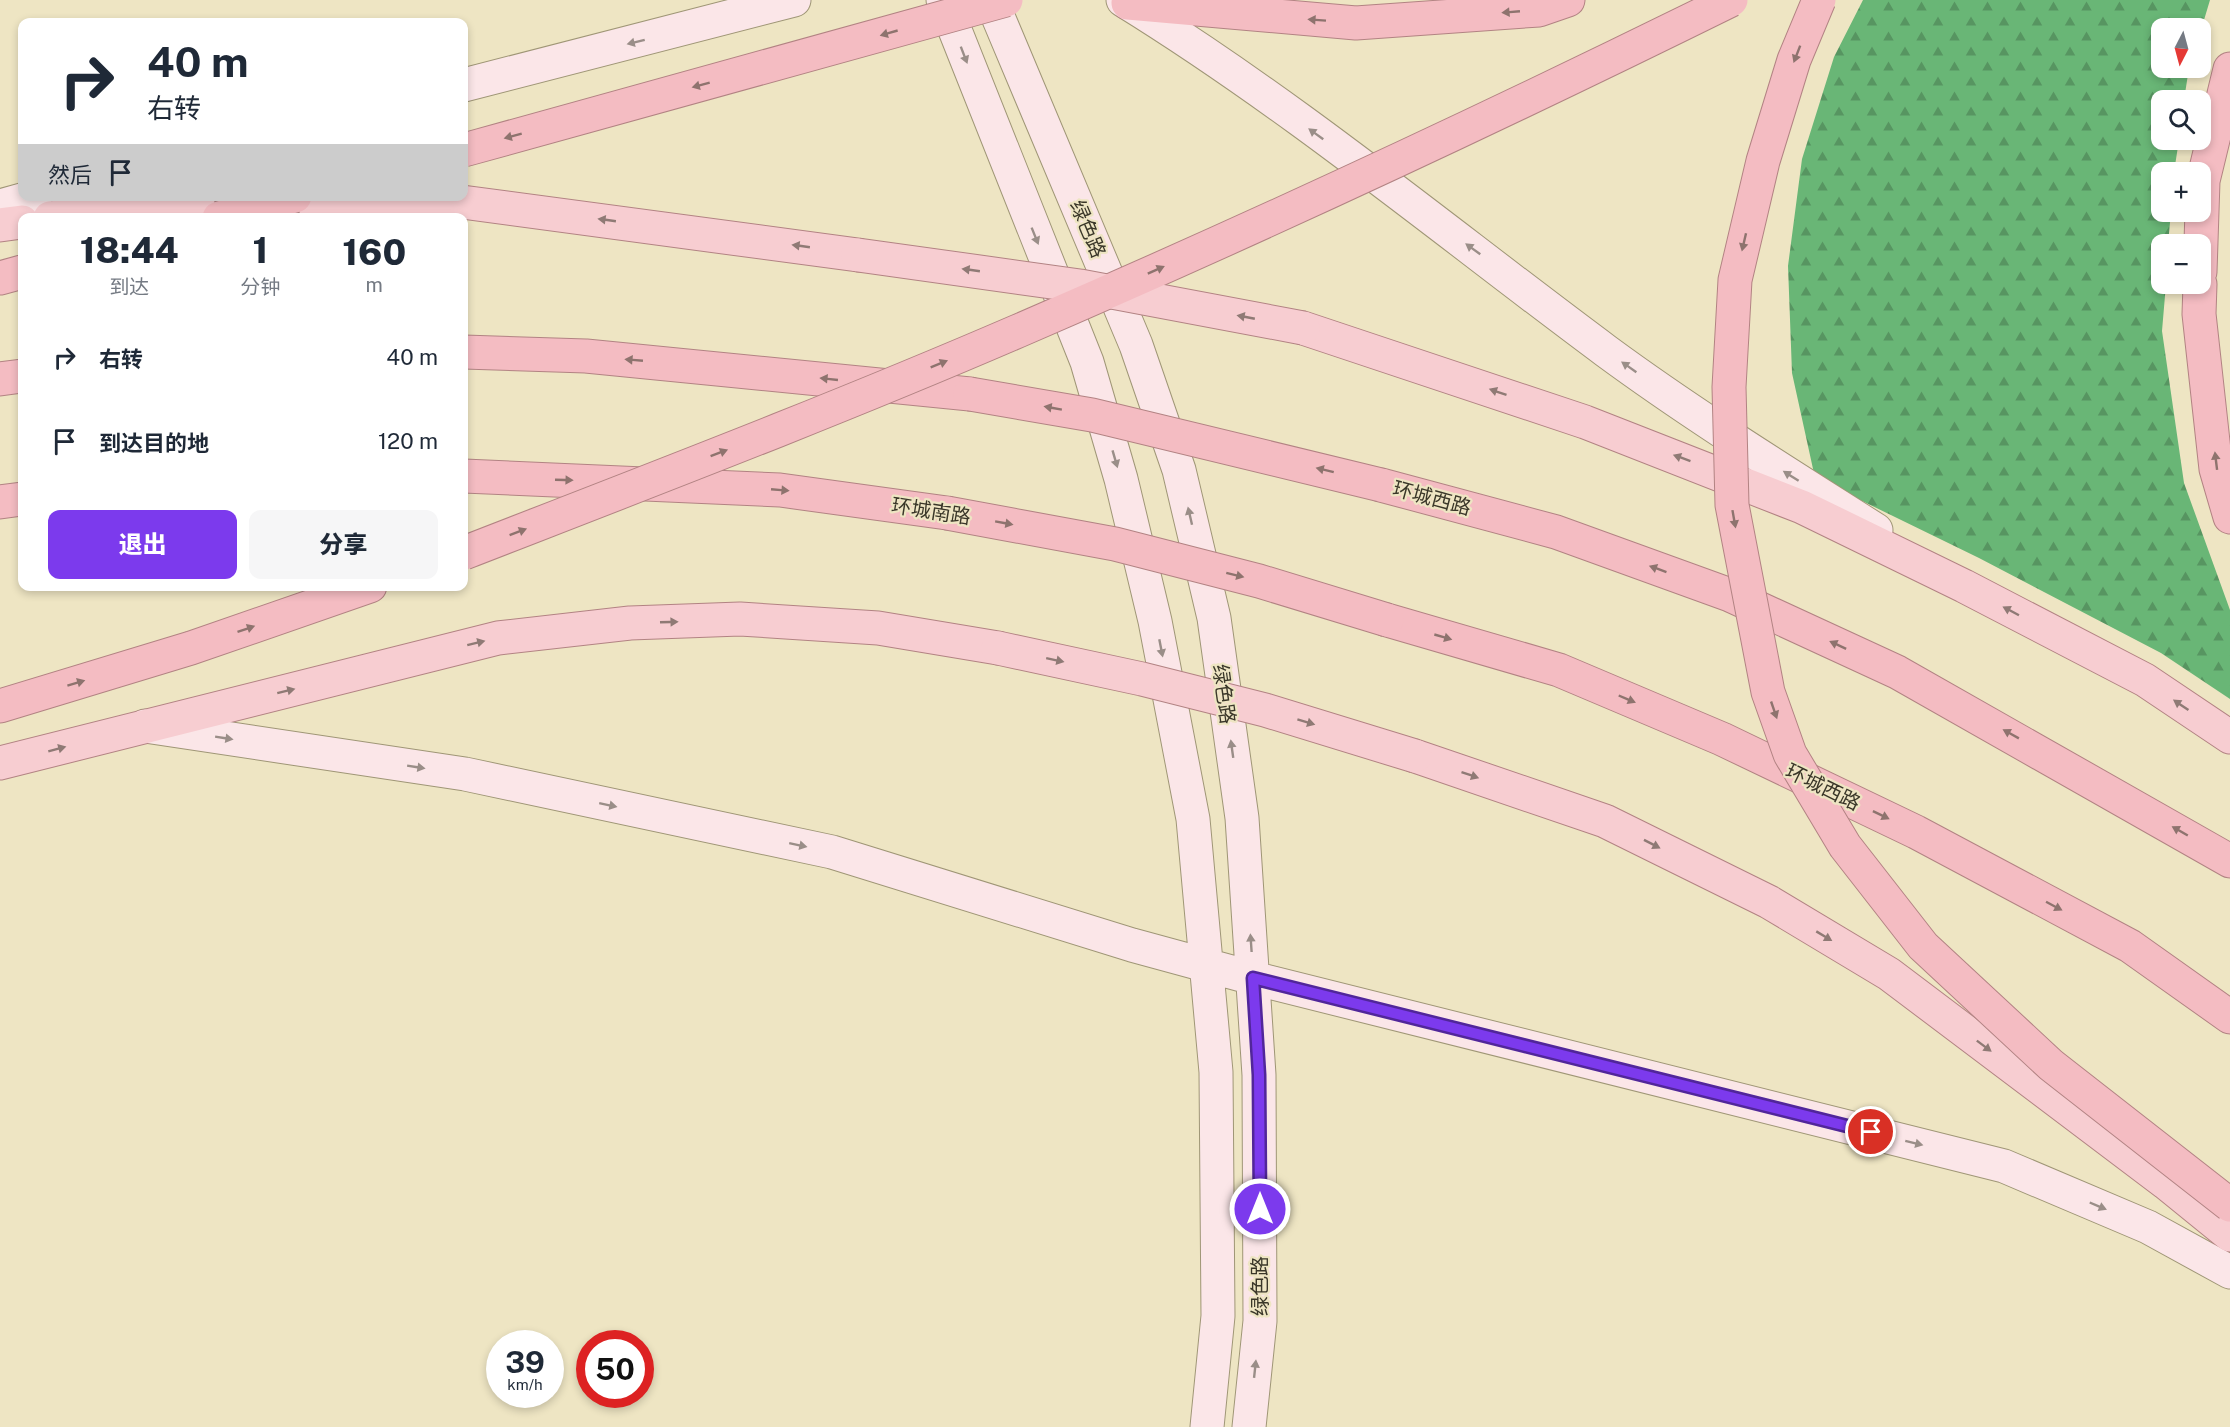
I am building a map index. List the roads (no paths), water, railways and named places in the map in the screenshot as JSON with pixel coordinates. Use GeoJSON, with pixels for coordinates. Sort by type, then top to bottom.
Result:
{"type":"FeatureCollection","features":[{"type":"Feature","properties":{"kind":"highway"},"geometry":{"type":"LineString","coordinates":[[468,149],[1006,0]]}},
{"type":"Feature","properties":{"kind":"highway"},"geometry":{"type":"LineString","coordinates":[[1126,1],[1356,23],[1539,10],[1568,0]]}},
{"type":"Feature","properties":{"kind":"highway"},"geometry":{"type":"LineString","coordinates":[[468,551],[762,436],[1017,331],[1316,199],[1731,0]]}},
{"type":"Feature","properties":{"kind":"highway"},"geometry":{"type":"LineString","coordinates":[[1819,0],[1794,60],[1763,161],[1735,280],[1729,387],[1732,505],[1768,693],[1790,754],[1845,846],[1923,946],[2051,1065],[2230,1205]]}},
{"type":"Feature","properties":{"kind":"highway"},"geometry":{"type":"LineString","coordinates":[[2201,234],[2203,181],[2230,69]]}},
{"type":"Feature","properties":{"kind":"highway"},"geometry":{"type":"LineString","coordinates":[[236,213],[278,201]]}},
{"type":"Feature","properties":{"kind":"highway"},"geometry":{"type":"LineString","coordinates":[[0,278],[18,273]]}},
{"type":"Feature","properties":{"kind":"highway"},"geometry":{"type":"LineString","coordinates":[[2200,294],[2199,314],[2216,469],[2230,517]]}},
{"type":"Feature","properties":{"kind":"highway","name":"环城西路"},"geometry":{"type":"LineString","coordinates":[[468,352],[586,356],[970,394],[1092,415],[1381,484],[1556,532],[1730,595],[1897,672],[2056,760],[2230,861]]}},
{"type":"Feature","properties":{"kind":"highway"},"geometry":{"type":"LineString","coordinates":[[0,379],[18,377]]}},
{"type":"Feature","properties":{"kind":"highway","name":"环城南路"},"geometry":{"type":"LineString","coordinates":[[468,476],[780,490],[947,513],[1115,544],[1259,581],[1387,620]]}},
{"type":"Feature","properties":{"kind":"highway"},"geometry":{"type":"LineString","coordinates":[[0,502],[18,500]]}},
{"type":"Feature","properties":{"kind":"highway"},"geometry":{"type":"LineString","coordinates":[[0,706],[191,648],[356,591]]}},
{"type":"Feature","properties":{"kind":"highway","name":"环城西路"},"geometry":{"type":"LineString","coordinates":[[1387,620],[1559,670],[1722,739],[1916,832],[2130,946],[2230,1017]]}},
{"type":"Feature","properties":{"kind":"main road"},"geometry":{"type":"LineString","coordinates":[[468,84],[761,6],[794,0]]}},
{"type":"Feature","properties":{"kind":"main road"},"geometry":{"type":"LineString","coordinates":[[943,0],[1087,362],[1121,479],[1155,621],[1193,819],[1216,1072],[1218,1316],[1207,1427]]}},
{"type":"Feature","properties":{"kind":"main road","name":"绿色路"},"geometry":{"type":"LineString","coordinates":[[991,0],[1136,345],[1179,470],[1214,618],[1242,818],[1259,1075],[1260,1321],[1249,1427]]}},
{"type":"Feature","properties":{"kind":"main road"},"geometry":{"type":"LineString","coordinates":[[1126,1],[1255,88],[1606,351],[1710,425],[1964,586]]}},
{"type":"Feature","properties":{"kind":"main road"},"geometry":{"type":"LineString","coordinates":[[0,206],[18,201]]}},
{"type":"Feature","properties":{"kind":"main road"},"geometry":{"type":"LineString","coordinates":[[96,213],[208,201]]}},
{"type":"Feature","properties":{"kind":"main road"},"geometry":{"type":"LineString","coordinates":[[454,201],[1080,286],[1303,328],[1466,380],[1693,462],[1802,507],[1964,586],[2145,680],[2230,737]]}},
{"type":"Feature","properties":{"kind":"main road"},"geometry":{"type":"LineString","coordinates":[[0,225],[18,223]]}},
{"type":"Feature","properties":{"kind":"main road"},"geometry":{"type":"LineString","coordinates":[[0,763],[498,638],[630,623],[740,619],[878,628],[998,648],[1265,710],[1415,756],[1605,821],[1769,903],[1889,974],[2166,1183],[2230,1235]]}},
{"type":"Feature","properties":{"kind":"main road"},"geometry":{"type":"LineString","coordinates":[[145,726],[465,774],[832,852],[1132,945],[1253,978],[2004,1166],[2148,1227],[2230,1272]]}}]}
